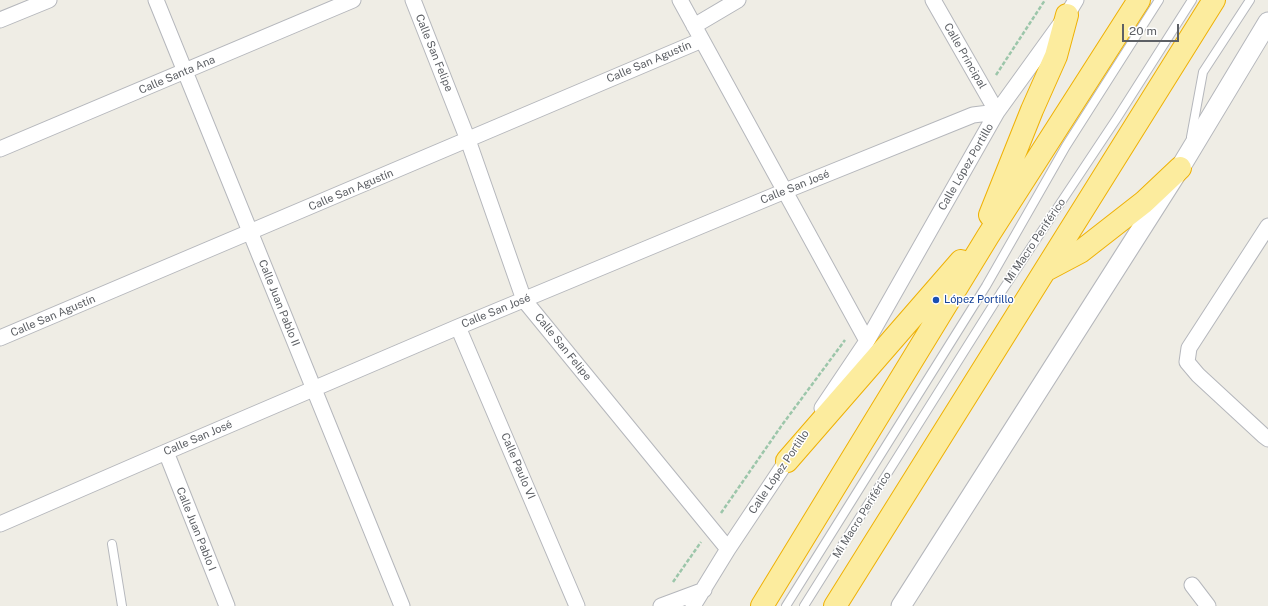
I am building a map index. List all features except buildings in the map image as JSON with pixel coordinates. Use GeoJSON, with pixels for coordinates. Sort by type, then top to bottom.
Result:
{"type":"FeatureCollection","features":[{"type":"Feature","properties":{"kind":"highway"},"geometry":{"type":"LineString","coordinates":[[762,606],[988,236],[1139,0]]}},
{"type":"Feature","properties":{"kind":"highway"},"geometry":{"type":"LineString","coordinates":[[835,606],[1214,0]]}},
{"type":"Feature","properties":{"kind":"highway"},"geometry":{"type":"LineString","coordinates":[[786,460],[974,246],[988,236],[990,215],[1032,110],[1056,56],[1071,8]]}},
{"type":"Feature","properties":{"kind":"highway"},"geometry":{"type":"LineString","coordinates":[[1045,270],[1080,252],[1144,202],[1184,161]]}},
{"type":"Feature","properties":{"kind":"street"},"geometry":{"type":"LineString","coordinates":[[0,20],[49,0]]}},
{"type":"Feature","properties":{"kind":"street","name":"Calle Juan Pablo II"},"geometry":{"type":"LineString","coordinates":[[156,0],[402,606]]}},
{"type":"Feature","properties":{"kind":"street","name":"Calle Santa Ana"},"geometry":{"type":"LineString","coordinates":[[0,149],[353,0]]}},
{"type":"Feature","properties":{"kind":"street","name":"Calle San Felipe"},"geometry":{"type":"LineString","coordinates":[[413,0],[468,140],[524,300],[728,549]]}},
{"type":"Feature","properties":{"kind":"street"},"geometry":{"type":"LineString","coordinates":[[680,0],[867,341]]}},
{"type":"Feature","properties":{"kind":"street","name":"Calle San Agustín"},"geometry":{"type":"LineString","coordinates":[[694,26],[738,0]]}},
{"type":"Feature","properties":{"kind":"street","name":"Calle Principal"},"geometry":{"type":"LineString","coordinates":[[933,0],[997,112]]}},
{"type":"Feature","properties":{"kind":"street","name":"Calle López Portillo"},"geometry":{"type":"LineString","coordinates":[[693,606],[786,460],[867,341],[997,112],[1071,8]]}},
{"type":"Feature","properties":{"kind":"street"},"geometry":{"type":"LineString","coordinates":[[901,606],[1184,161],[1268,22]]}},
{"type":"Feature","properties":{"kind":"street","name":"Calle San Agustín"},"geometry":{"type":"LineString","coordinates":[[0,338],[702,40]]}},
{"type":"Feature","properties":{"kind":"street","name":"Calle San José"},"geometry":{"type":"LineString","coordinates":[[0,524],[314,388],[785,191],[973,116],[997,112]]}},
{"type":"Feature","properties":{"kind":"street"},"geometry":{"type":"LineString","coordinates":[[1268,226],[1189,348],[1187,362],[1198,375],[1268,438]]}},
{"type":"Feature","properties":{"kind":"street","name":"Calle Paulo VI"},"geometry":{"type":"LineString","coordinates":[[458,327],[577,606]]}},
{"type":"Feature","properties":{"kind":"street","name":"Calle Juan Pablo I"},"geometry":{"type":"LineString","coordinates":[[166,452],[227,606]]}},
{"type":"Feature","properties":{"kind":"street"},"geometry":{"type":"LineString","coordinates":[[1192,585],[1208,606]]}},
{"type":"Feature","properties":{"kind":"street"},"geometry":{"type":"LineString","coordinates":[[661,606],[704,590]]}},
{"type":"Feature","properties":{"kind":"lane","name":"Mi Macro Periférico"},"geometry":{"type":"LineString","coordinates":[[786,606],[986,286],[1066,146],[1159,0]]}},
{"type":"Feature","properties":{"kind":"lane","name":"Mi Macro Periférico"},"geometry":{"type":"LineString","coordinates":[[804,606],[1002,291],[1117,118],[1192,0]]}},
{"type":"Feature","properties":{"kind":"lane"},"geometry":{"type":"LineString","coordinates":[[1184,161],[1203,72],[1250,0]]}},
{"type":"Feature","properties":{"kind":"lane"},"geometry":{"type":"LineString","coordinates":[[112,544],[122,606]]}},
{"type":"Feature","properties":{"kind":"path"},"geometry":{"type":"LineString","coordinates":[[986,91],[1045,0]]}},
{"type":"Feature","properties":{"kind":"path"},"geometry":{"type":"LineString","coordinates":[[782,425],[857,323]]}},
{"type":"Feature","properties":{"kind":"place","name":"López Portillo"},"geometry":{"type":"Point","coordinates":[936,300]}}]}
